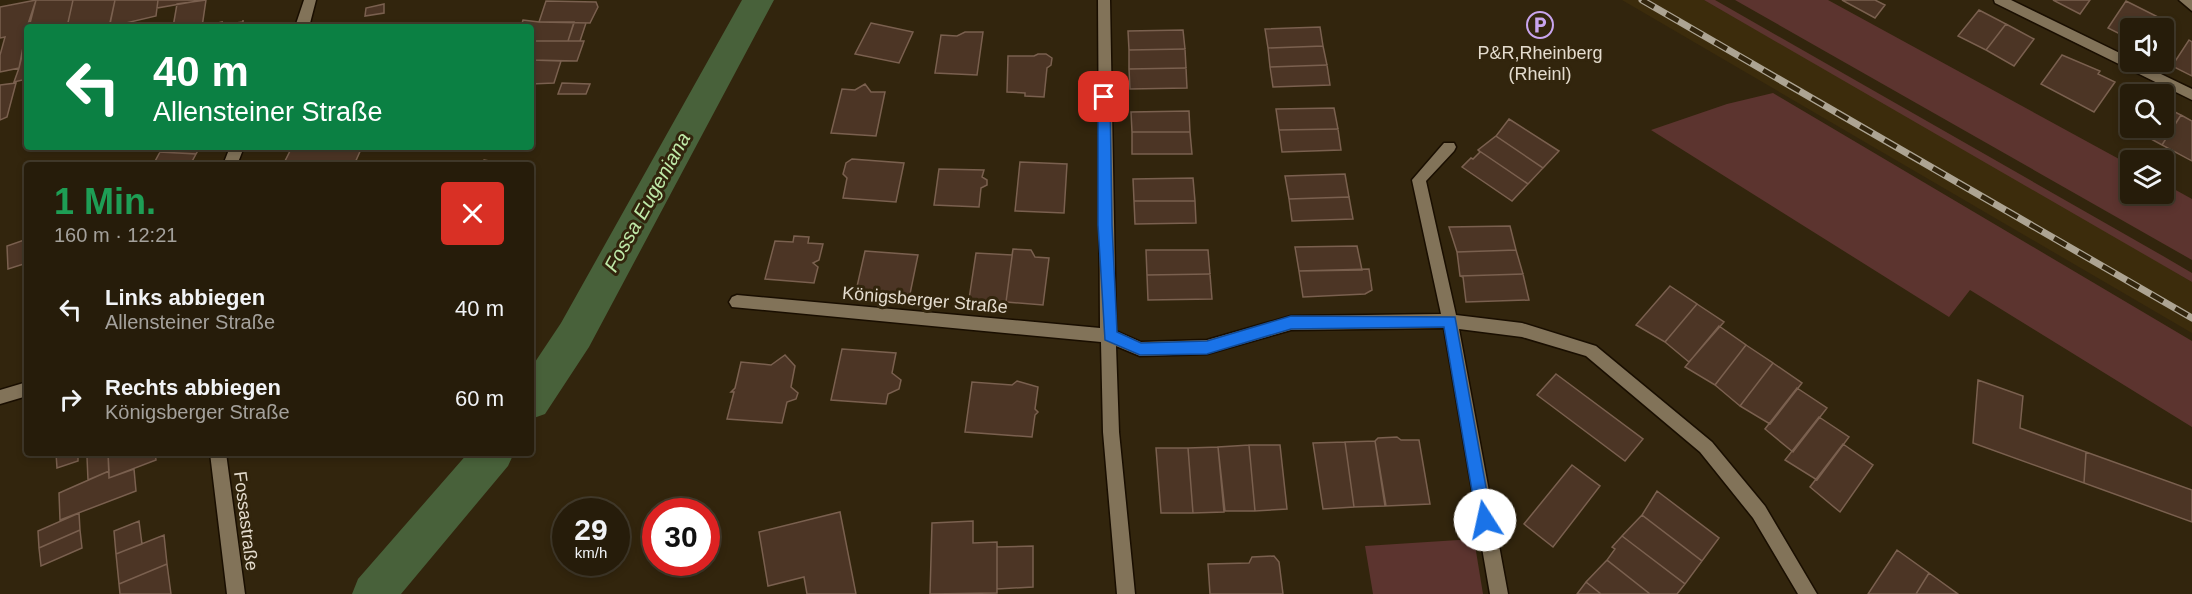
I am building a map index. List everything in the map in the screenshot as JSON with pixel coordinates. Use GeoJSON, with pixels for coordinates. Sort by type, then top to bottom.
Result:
{"type":"FeatureCollection","features":[{"type":"Feature","properties":{"kind":"street"},"geometry":{"type":"LineString","coordinates":[[303,24],[310,0]]}},
{"type":"Feature","properties":{"kind":"street"},"geometry":{"type":"LineString","coordinates":[[1104,0],[1105,225],[1111,432],[1126,594]]}},
{"type":"Feature","properties":{"kind":"street"},"geometry":{"type":"LineString","coordinates":[[2000,0],[2192,95]]}},
{"type":"Feature","properties":{"kind":"street"},"geometry":{"type":"LineString","coordinates":[[2185,0],[2192,6]]}},
{"type":"Feature","properties":{"kind":"street"},"geometry":{"type":"LineString","coordinates":[[1449,147],[1419,180],[1450,321],[1499,594]]}},
{"type":"Feature","properties":{"kind":"street","name":"Königsberger Straße"},"geometry":{"type":"LineString","coordinates":[[737,302],[1110,336],[1140,349],[1207,347],[1291,322],[1450,321],[1522,330],[1591,351],[1706,447],[1759,512],[1808,594]]}},
{"type":"Feature","properties":{"kind":"street"},"geometry":{"type":"LineString","coordinates":[[0,398],[24,390]]}},
{"type":"Feature","properties":{"kind":"street","name":"Fossastraße"},"geometry":{"type":"LineString","coordinates":[[218,456],[236,594]]}},
{"type":"Feature","properties":{"kind":"shaded area"},"geometry":{"type":"Polygon","coordinates":[[[1622,0],[1704,0],[2013,176],[2192,282],[2192,333],[1622,0]]]}},
{"type":"Feature","properties":{"kind":"shaded area"},"geometry":{"type":"Polygon","coordinates":[[[1704,0],[1715,0],[2163,256],[2192,273],[2192,282],[1704,0]]]}},
{"type":"Feature","properties":{"kind":"shaded area"},"geometry":{"type":"Polygon","coordinates":[[[1735,0],[1828,0],[2120,160],[2120,204],[2174,204],[2174,189],[2192,199],[2192,260],[1735,0]]]}},
{"type":"Feature","properties":{"kind":"shaded area"},"geometry":{"type":"Polygon","coordinates":[[[1773,93],[2192,341],[2192,427],[1970,290],[1949,317],[1651,130],[1727,104],[1773,93]]]}},
{"type":"Feature","properties":{"kind":"shaded area"},"geometry":{"type":"Polygon","coordinates":[[[1474,539],[1483,594],[1373,594],[1365,546],[1474,539]]]}},
{"type":"Feature","properties":{"kind":"building"},"geometry":{"type":"Polygon","coordinates":[[[36,0],[73,0],[68,24],[30,24],[36,0]]]}},
{"type":"Feature","properties":{"kind":"building"},"geometry":{"type":"Polygon","coordinates":[[[36,0],[28,24],[24,24],[24,42],[19,68],[0,72],[0,55],[5,37],[0,38],[0,7],[36,0]]]}},
{"type":"Feature","properties":{"kind":"building"},"geometry":{"type":"Polygon","coordinates":[[[73,0],[115,0],[110,24],[68,24],[73,0]]]}},
{"type":"Feature","properties":{"kind":"building"},"geometry":{"type":"Polygon","coordinates":[[[115,0],[158,0],[156,16],[122,24],[110,24],[115,0]]]}},
{"type":"Feature","properties":{"kind":"building"},"geometry":{"type":"Polygon","coordinates":[[[158,0],[203,0],[157,8],[158,0]]]}},
{"type":"Feature","properties":{"kind":"building"},"geometry":{"type":"Polygon","coordinates":[[[206,0],[202,24],[174,24],[177,4],[206,0]]]}},
{"type":"Feature","properties":{"kind":"building"},"geometry":{"type":"Polygon","coordinates":[[[1842,0],[1875,0],[1885,5],[1875,18],[1842,0]]]}},
{"type":"Feature","properties":{"kind":"building"},"geometry":{"type":"Polygon","coordinates":[[[2053,0],[2090,0],[2080,14],[2053,0]]]}},
{"type":"Feature","properties":{"kind":"building"},"geometry":{"type":"Polygon","coordinates":[[[546,1],[596,2],[598,7],[590,23],[539,22],[546,1]]]}},
{"type":"Feature","properties":{"kind":"building"},"geometry":{"type":"Polygon","coordinates":[[[2126,1],[2160,18],[2120,18],[2120,34],[2108,28],[2126,1]]]}},
{"type":"Feature","properties":{"kind":"building"},"geometry":{"type":"Polygon","coordinates":[[[384,4],[384,13],[365,16],[366,8],[384,4]]]}},
{"type":"Feature","properties":{"kind":"building"},"geometry":{"type":"Polygon","coordinates":[[[1979,10],[2006,24],[1986,50],[1958,36],[1979,10]]]}},
{"type":"Feature","properties":{"kind":"building"},"geometry":{"type":"Polygon","coordinates":[[[523,20],[574,22],[568,41],[534,41],[534,24],[522,24],[523,20]]]}},
{"type":"Feature","properties":{"kind":"building"},"geometry":{"type":"Polygon","coordinates":[[[574,23],[586,23],[580,41],[568,41],[574,23]]]}},
{"type":"Feature","properties":{"kind":"building"},"geometry":{"type":"Polygon","coordinates":[[[871,23],[913,32],[899,63],[855,54],[871,23]]]}},
{"type":"Feature","properties":{"kind":"building"},"geometry":{"type":"Polygon","coordinates":[[[2006,24],[2034,39],[2014,66],[1986,50],[2006,24]]]}},
{"type":"Feature","properties":{"kind":"building"},"geometry":{"type":"Polygon","coordinates":[[[1320,27],[1323,46],[1268,48],[1265,29],[1320,27]]]}},
{"type":"Feature","properties":{"kind":"building"},"geometry":{"type":"Polygon","coordinates":[[[1183,30],[1185,49],[1129,50],[1128,31],[1183,30]]]}},
{"type":"Feature","properties":{"kind":"building"},"geometry":{"type":"Polygon","coordinates":[[[965,32],[983,32],[977,75],[935,73],[941,35],[957,36],[965,32]]]}},
{"type":"Feature","properties":{"kind":"building"},"geometry":{"type":"Polygon","coordinates":[[[2189,40],[2192,42],[2192,76],[2174,67],[2174,63],[2189,40]]]}},
{"type":"Feature","properties":{"kind":"building"},"geometry":{"type":"Polygon","coordinates":[[[534,41],[584,41],[577,61],[534,60],[534,41]]]}},
{"type":"Feature","properties":{"kind":"building"},"geometry":{"type":"Polygon","coordinates":[[[1323,46],[1327,65],[1270,67],[1268,48],[1323,46]]]}},
{"type":"Feature","properties":{"kind":"building"},"geometry":{"type":"Polygon","coordinates":[[[24,47],[24,80],[14,82],[24,47]]]}},
{"type":"Feature","properties":{"kind":"building"},"geometry":{"type":"Polygon","coordinates":[[[1185,49],[1186,68],[1129,69],[1129,50],[1185,49]]]}},
{"type":"Feature","properties":{"kind":"building"},"geometry":{"type":"Polygon","coordinates":[[[1046,54],[1052,58],[1051,65],[1047,68],[1044,97],[1007,92],[1008,56],[1046,54]]]}},
{"type":"Feature","properties":{"kind":"building"},"geometry":{"type":"Polygon","coordinates":[[[2062,55],[2100,71],[2098,74],[2115,82],[2094,112],[2041,84],[2062,55]]]}},
{"type":"Feature","properties":{"kind":"building"},"geometry":{"type":"Polygon","coordinates":[[[534,60],[561,61],[554,83],[534,84],[534,60]]]}},
{"type":"Feature","properties":{"kind":"building"},"geometry":{"type":"Polygon","coordinates":[[[1327,65],[1330,85],[1273,87],[1270,67],[1327,65]]]}},
{"type":"Feature","properties":{"kind":"building"},"geometry":{"type":"Polygon","coordinates":[[[1186,68],[1187,88],[1130,89],[1129,69],[1186,68]]]}},
{"type":"Feature","properties":{"kind":"building"},"geometry":{"type":"Polygon","coordinates":[[[16,83],[7,117],[0,120],[0,85],[16,83]]]}},
{"type":"Feature","properties":{"kind":"building"},"geometry":{"type":"Polygon","coordinates":[[[562,83],[590,84],[586,94],[558,94],[562,83]]]}},
{"type":"Feature","properties":{"kind":"building"},"geometry":{"type":"Polygon","coordinates":[[[865,84],[871,92],[885,92],[876,136],[831,133],[842,89],[855,90],[865,84]]]}},
{"type":"Feature","properties":{"kind":"building"},"geometry":{"type":"Polygon","coordinates":[[[1334,108],[1338,129],[1279,130],[1276,109],[1334,108]]]}},
{"type":"Feature","properties":{"kind":"building"},"geometry":{"type":"Polygon","coordinates":[[[1189,111],[1190,132],[1132,132],[1131,112],[1189,111]]]}},
{"type":"Feature","properties":{"kind":"building"},"geometry":{"type":"Polygon","coordinates":[[[2174,112],[2181,115],[2174,126],[2174,112]]]}},
{"type":"Feature","properties":{"kind":"building"},"geometry":{"type":"Polygon","coordinates":[[[2181,115],[2192,121],[2192,161],[2162,145],[2166,138],[2174,138],[2174,126],[2181,115]]]}},
{"type":"Feature","properties":{"kind":"building"},"geometry":{"type":"Polygon","coordinates":[[[1509,119],[1559,151],[1543,168],[1496,136],[1509,119]]]}},
{"type":"Feature","properties":{"kind":"building"},"geometry":{"type":"Polygon","coordinates":[[[1338,129],[1341,150],[1282,152],[1279,130],[1338,129]]]}},
{"type":"Feature","properties":{"kind":"building"},"geometry":{"type":"Polygon","coordinates":[[[1132,132],[1190,132],[1192,154],[1132,154],[1132,132]]]}},
{"type":"Feature","properties":{"kind":"building"},"geometry":{"type":"Polygon","coordinates":[[[1496,136],[1543,168],[1528,184],[1478,150],[1496,136]]]}},
{"type":"Feature","properties":{"kind":"building"},"geometry":{"type":"Polygon","coordinates":[[[2149,138],[2166,138],[2162,145],[2149,138]]]}},
{"type":"Feature","properties":{"kind":"building"},"geometry":{"type":"Polygon","coordinates":[[[161,150],[198,150],[196,154],[160,152],[161,150]]]}},
{"type":"Feature","properties":{"kind":"building"},"geometry":{"type":"Polygon","coordinates":[[[290,150],[361,150],[355,162],[284,162],[290,150]]]}},
{"type":"Feature","properties":{"kind":"building"},"geometry":{"type":"Polygon","coordinates":[[[1478,150],[1528,184],[1512,201],[1462,167],[1480,152],[1478,150]]]}},
{"type":"Feature","properties":{"kind":"building"},"geometry":{"type":"Polygon","coordinates":[[[160,152],[196,154],[192,162],[155,162],[160,152]]]}},
{"type":"Feature","properties":{"kind":"building"},"geometry":{"type":"Polygon","coordinates":[[[852,159],[904,163],[896,202],[843,198],[847,178],[843,174],[846,163],[852,159]]]}},
{"type":"Feature","properties":{"kind":"building"},"geometry":{"type":"Polygon","coordinates":[[[1020,162],[1067,164],[1064,213],[1015,211],[1020,162]]]}},
{"type":"Feature","properties":{"kind":"building"},"geometry":{"type":"Polygon","coordinates":[[[939,169],[984,170],[982,177],[987,180],[987,185],[981,188],[979,207],[934,205],[939,169]]]}},
{"type":"Feature","properties":{"kind":"building"},"geometry":{"type":"Polygon","coordinates":[[[1345,174],[1349,197],[1289,199],[1285,176],[1345,174]]]}},
{"type":"Feature","properties":{"kind":"building"},"geometry":{"type":"Polygon","coordinates":[[[1193,178],[1195,201],[1134,201],[1133,179],[1193,178]]]}},
{"type":"Feature","properties":{"kind":"building"},"geometry":{"type":"Polygon","coordinates":[[[1349,197],[1353,219],[1292,221],[1289,199],[1349,197]]]}},
{"type":"Feature","properties":{"kind":"building"},"geometry":{"type":"Polygon","coordinates":[[[1134,201],[1195,201],[1196,223],[1135,224],[1134,201]]]}},
{"type":"Feature","properties":{"kind":"building"},"geometry":{"type":"Polygon","coordinates":[[[1510,226],[1516,250],[1457,252],[1449,227],[1510,226]]]}},
{"type":"Feature","properties":{"kind":"building"},"geometry":{"type":"Polygon","coordinates":[[[794,236],[809,237],[808,243],[823,244],[819,260],[813,263],[818,267],[814,283],[765,279],[775,241],[793,242],[794,236]]]}},
{"type":"Feature","properties":{"kind":"building"},"geometry":{"type":"Polygon","coordinates":[[[24,240],[24,264],[8,269],[7,246],[24,240]]]}},
{"type":"Feature","properties":{"kind":"building"},"geometry":{"type":"Polygon","coordinates":[[[1357,246],[1362,270],[1299,271],[1295,247],[1357,246]]]}},
{"type":"Feature","properties":{"kind":"building"},"geometry":{"type":"Polygon","coordinates":[[[1013,249],[1031,250],[1035,257],[1049,258],[1043,305],[1006,302],[1013,249]]]}},
{"type":"Feature","properties":{"kind":"building"},"geometry":{"type":"Polygon","coordinates":[[[1013,249],[1006,302],[969,299],[976,253],[1012,255],[1013,249]]]}},
{"type":"Feature","properties":{"kind":"building"},"geometry":{"type":"Polygon","coordinates":[[[1146,250],[1208,250],[1210,274],[1147,275],[1146,250]]]}},
{"type":"Feature","properties":{"kind":"building"},"geometry":{"type":"Polygon","coordinates":[[[1516,250],[1523,274],[1460,276],[1457,252],[1516,250]]]}},
{"type":"Feature","properties":{"kind":"building"},"geometry":{"type":"Polygon","coordinates":[[[865,251],[918,255],[910,294],[856,291],[865,251]]]}},
{"type":"Feature","properties":{"kind":"building"},"geometry":{"type":"Polygon","coordinates":[[[1369,269],[1372,290],[1365,294],[1303,297],[1299,271],[1369,269]]]}},
{"type":"Feature","properties":{"kind":"building"},"geometry":{"type":"Polygon","coordinates":[[[1210,274],[1212,299],[1148,300],[1147,275],[1210,274]]]}},
{"type":"Feature","properties":{"kind":"building"},"geometry":{"type":"Polygon","coordinates":[[[1523,274],[1529,300],[1466,302],[1463,277],[1460,276],[1523,274]]]}},
{"type":"Feature","properties":{"kind":"building"},"geometry":{"type":"Polygon","coordinates":[[[1670,286],[1697,304],[1665,342],[1636,325],[1670,286]]]}},
{"type":"Feature","properties":{"kind":"building"},"geometry":{"type":"Polygon","coordinates":[[[1697,304],[1724,322],[1689,362],[1665,342],[1697,304]]]}},
{"type":"Feature","properties":{"kind":"building"},"geometry":{"type":"Polygon","coordinates":[[[1719,326],[1746,345],[1715,385],[1685,367],[1719,326]]]}},
{"type":"Feature","properties":{"kind":"building"},"geometry":{"type":"Polygon","coordinates":[[[1746,345],[1773,363],[1740,406],[1715,385],[1746,345]]]}},
{"type":"Feature","properties":{"kind":"building"},"geometry":{"type":"Polygon","coordinates":[[[842,349],[896,353],[892,373],[901,380],[899,389],[888,394],[886,404],[831,400],[842,349]]]}},
{"type":"Feature","properties":{"kind":"building"},"geometry":{"type":"Polygon","coordinates":[[[785,355],[795,366],[791,387],[798,393],[796,399],[787,402],[782,423],[727,419],[734,392],[731,392],[735,388],[741,362],[771,365],[785,355]]]}},
{"type":"Feature","properties":{"kind":"building"},"geometry":{"type":"Polygon","coordinates":[[[1773,363],[1802,383],[1770,424],[1740,406],[1773,363]]]}},
{"type":"Feature","properties":{"kind":"building"},"geometry":{"type":"Polygon","coordinates":[[[1556,374],[1643,439],[1625,461],[1537,395],[1556,374]]]}},
{"type":"Feature","properties":{"kind":"building"},"geometry":{"type":"Polygon","coordinates":[[[1978,380],[2023,396],[2020,428],[2086,452],[2084,483],[1973,443],[1978,380]]]}},
{"type":"Feature","properties":{"kind":"building"},"geometry":{"type":"Polygon","coordinates":[[[1017,381],[1038,387],[1035,409],[1038,412],[1035,415],[1032,437],[965,432],[972,382],[1012,385],[1017,381]]]}},
{"type":"Feature","properties":{"kind":"building"},"geometry":{"type":"Polygon","coordinates":[[[1797,388],[1827,408],[1793,452],[1765,429],[1797,388]]]}},
{"type":"Feature","properties":{"kind":"building"},"geometry":{"type":"Polygon","coordinates":[[[1819,417],[1849,437],[1817,480],[1785,460],[1819,417]]]}},
{"type":"Feature","properties":{"kind":"building"},"geometry":{"type":"Polygon","coordinates":[[[1397,437],[1401,440],[1419,440],[1430,504],[1386,506],[1375,441],[1378,438],[1397,437]]]}},
{"type":"Feature","properties":{"kind":"building"},"geometry":{"type":"Polygon","coordinates":[[[1375,441],[1385,506],[1354,507],[1345,442],[1375,441]]]}},
{"type":"Feature","properties":{"kind":"building"},"geometry":{"type":"Polygon","coordinates":[[[1345,442],[1354,507],[1323,509],[1313,443],[1345,442]]]}},
{"type":"Feature","properties":{"kind":"building"},"geometry":{"type":"Polygon","coordinates":[[[1843,444],[1873,465],[1840,512],[1810,487],[1843,444]]]}},
{"type":"Feature","properties":{"kind":"building"},"geometry":{"type":"Polygon","coordinates":[[[1249,445],[1255,511],[1225,511],[1218,447],[1249,445]]]}},
{"type":"Feature","properties":{"kind":"building"},"geometry":{"type":"Polygon","coordinates":[[[1249,445],[1280,445],[1287,509],[1255,511],[1249,445]]]}},
{"type":"Feature","properties":{"kind":"building"},"geometry":{"type":"Polygon","coordinates":[[[1218,447],[1224,512],[1193,513],[1188,448],[1218,447]]]}},
{"type":"Feature","properties":{"kind":"building"},"geometry":{"type":"Polygon","coordinates":[[[1156,448],[1188,448],[1193,513],[1161,513],[1156,448]]]}},
{"type":"Feature","properties":{"kind":"building"},"geometry":{"type":"Polygon","coordinates":[[[2086,452],[2192,490],[2192,522],[2084,483],[2086,452]]]}},
{"type":"Feature","properties":{"kind":"building"},"geometry":{"type":"Polygon","coordinates":[[[56,456],[78,456],[78,461],[57,468],[56,456]]]}},
{"type":"Feature","properties":{"kind":"building"},"geometry":{"type":"Polygon","coordinates":[[[108,456],[109,471],[88,480],[87,457],[108,456]]]}},
{"type":"Feature","properties":{"kind":"building"},"geometry":{"type":"Polygon","coordinates":[[[108,456],[155,456],[156,460],[109,478],[108,456]]]}},
{"type":"Feature","properties":{"kind":"building"},"geometry":{"type":"Polygon","coordinates":[[[1572,465],[1600,486],[1553,547],[1524,524],[1572,465]]]}},
{"type":"Feature","properties":{"kind":"building"},"geometry":{"type":"Polygon","coordinates":[[[134,469],[136,491],[60,520],[59,493],[109,471],[109,478],[134,469]]]}},
{"type":"Feature","properties":{"kind":"building"},"geometry":{"type":"Polygon","coordinates":[[[1657,491],[1719,538],[1702,561],[1642,515],[1657,491]]]}},
{"type":"Feature","properties":{"kind":"building"},"geometry":{"type":"Polygon","coordinates":[[[840,512],[856,594],[807,594],[804,577],[768,586],[759,532],[840,512]]]}},
{"type":"Feature","properties":{"kind":"building"},"geometry":{"type":"Polygon","coordinates":[[[79,513],[80,530],[39,548],[38,531],[79,513]]]}},
{"type":"Feature","properties":{"kind":"building"},"geometry":{"type":"Polygon","coordinates":[[[1642,515],[1702,561],[1685,584],[1622,536],[1642,515]]]}},
{"type":"Feature","properties":{"kind":"building"},"geometry":{"type":"Polygon","coordinates":[[[139,521],[142,544],[116,554],[114,531],[139,521]]]}},
{"type":"Feature","properties":{"kind":"building"},"geometry":{"type":"Polygon","coordinates":[[[973,521],[973,543],[997,542],[997,593],[930,594],[932,523],[973,521]]]}},
{"type":"Feature","properties":{"kind":"building"},"geometry":{"type":"Polygon","coordinates":[[[80,530],[82,548],[41,566],[39,548],[80,530]]]}},
{"type":"Feature","properties":{"kind":"building"},"geometry":{"type":"Polygon","coordinates":[[[164,535],[167,564],[119,584],[116,554],[164,535]]]}},
{"type":"Feature","properties":{"kind":"building"},"geometry":{"type":"Polygon","coordinates":[[[1622,536],[1685,584],[1677,594],[1650,594],[1607,560],[1615,549],[1612,547],[1622,536]]]}},
{"type":"Feature","properties":{"kind":"building"},"geometry":{"type":"Polygon","coordinates":[[[1033,546],[1033,587],[997,589],[997,547],[1033,546]]]}},
{"type":"Feature","properties":{"kind":"building"},"geometry":{"type":"Polygon","coordinates":[[[1897,550],[1929,573],[1916,594],[1868,594],[1897,550]]]}},
{"type":"Feature","properties":{"kind":"building"},"geometry":{"type":"Polygon","coordinates":[[[1274,556],[1279,562],[1283,594],[1210,594],[1208,564],[1249,563],[1252,557],[1274,556]]]}},
{"type":"Feature","properties":{"kind":"building"},"geometry":{"type":"Polygon","coordinates":[[[1607,560],[1650,594],[1601,594],[1586,582],[1607,560]]]}},
{"type":"Feature","properties":{"kind":"building"},"geometry":{"type":"Polygon","coordinates":[[[167,564],[171,594],[120,594],[119,584],[167,564]]]}},
{"type":"Feature","properties":{"kind":"building"},"geometry":{"type":"Polygon","coordinates":[[[1929,573],[1958,594],[1916,594],[1929,573]]]}},
{"type":"Feature","properties":{"kind":"building"},"geometry":{"type":"Polygon","coordinates":[[[1586,582],[1601,594],[1577,594],[1586,582]]]}},
{"type":"Feature","properties":{"kind":"waterway","name":"Fossa Eugeniana"},"geometry":{"type":"LineString","coordinates":[[534,396],[575,335],[758,0]]}},
{"type":"Feature","properties":{"kind":"waterway","name":"Fossa Eugeniana"},"geometry":{"type":"LineString","coordinates":[[373,594],[491,456]]}},
{"type":"Feature","properties":{"kind":"railway"},"geometry":{"type":"LineString","coordinates":[[1642,0],[2192,318]]}},
{"type":"Feature","properties":{"kind":"place","name":"P&R,Rheinberg (Rheinl)"},"geometry":{"type":"Point","coordinates":[1540,25]}},
{"type":"Feature","properties":{"kind":"route"},"geometry":{"type":"LineString","coordinates":[[1104,97],[1105,225],[1110,336],[1140,349],[1207,347],[1291,322],[1450,321],[1485,520]]}}]}
